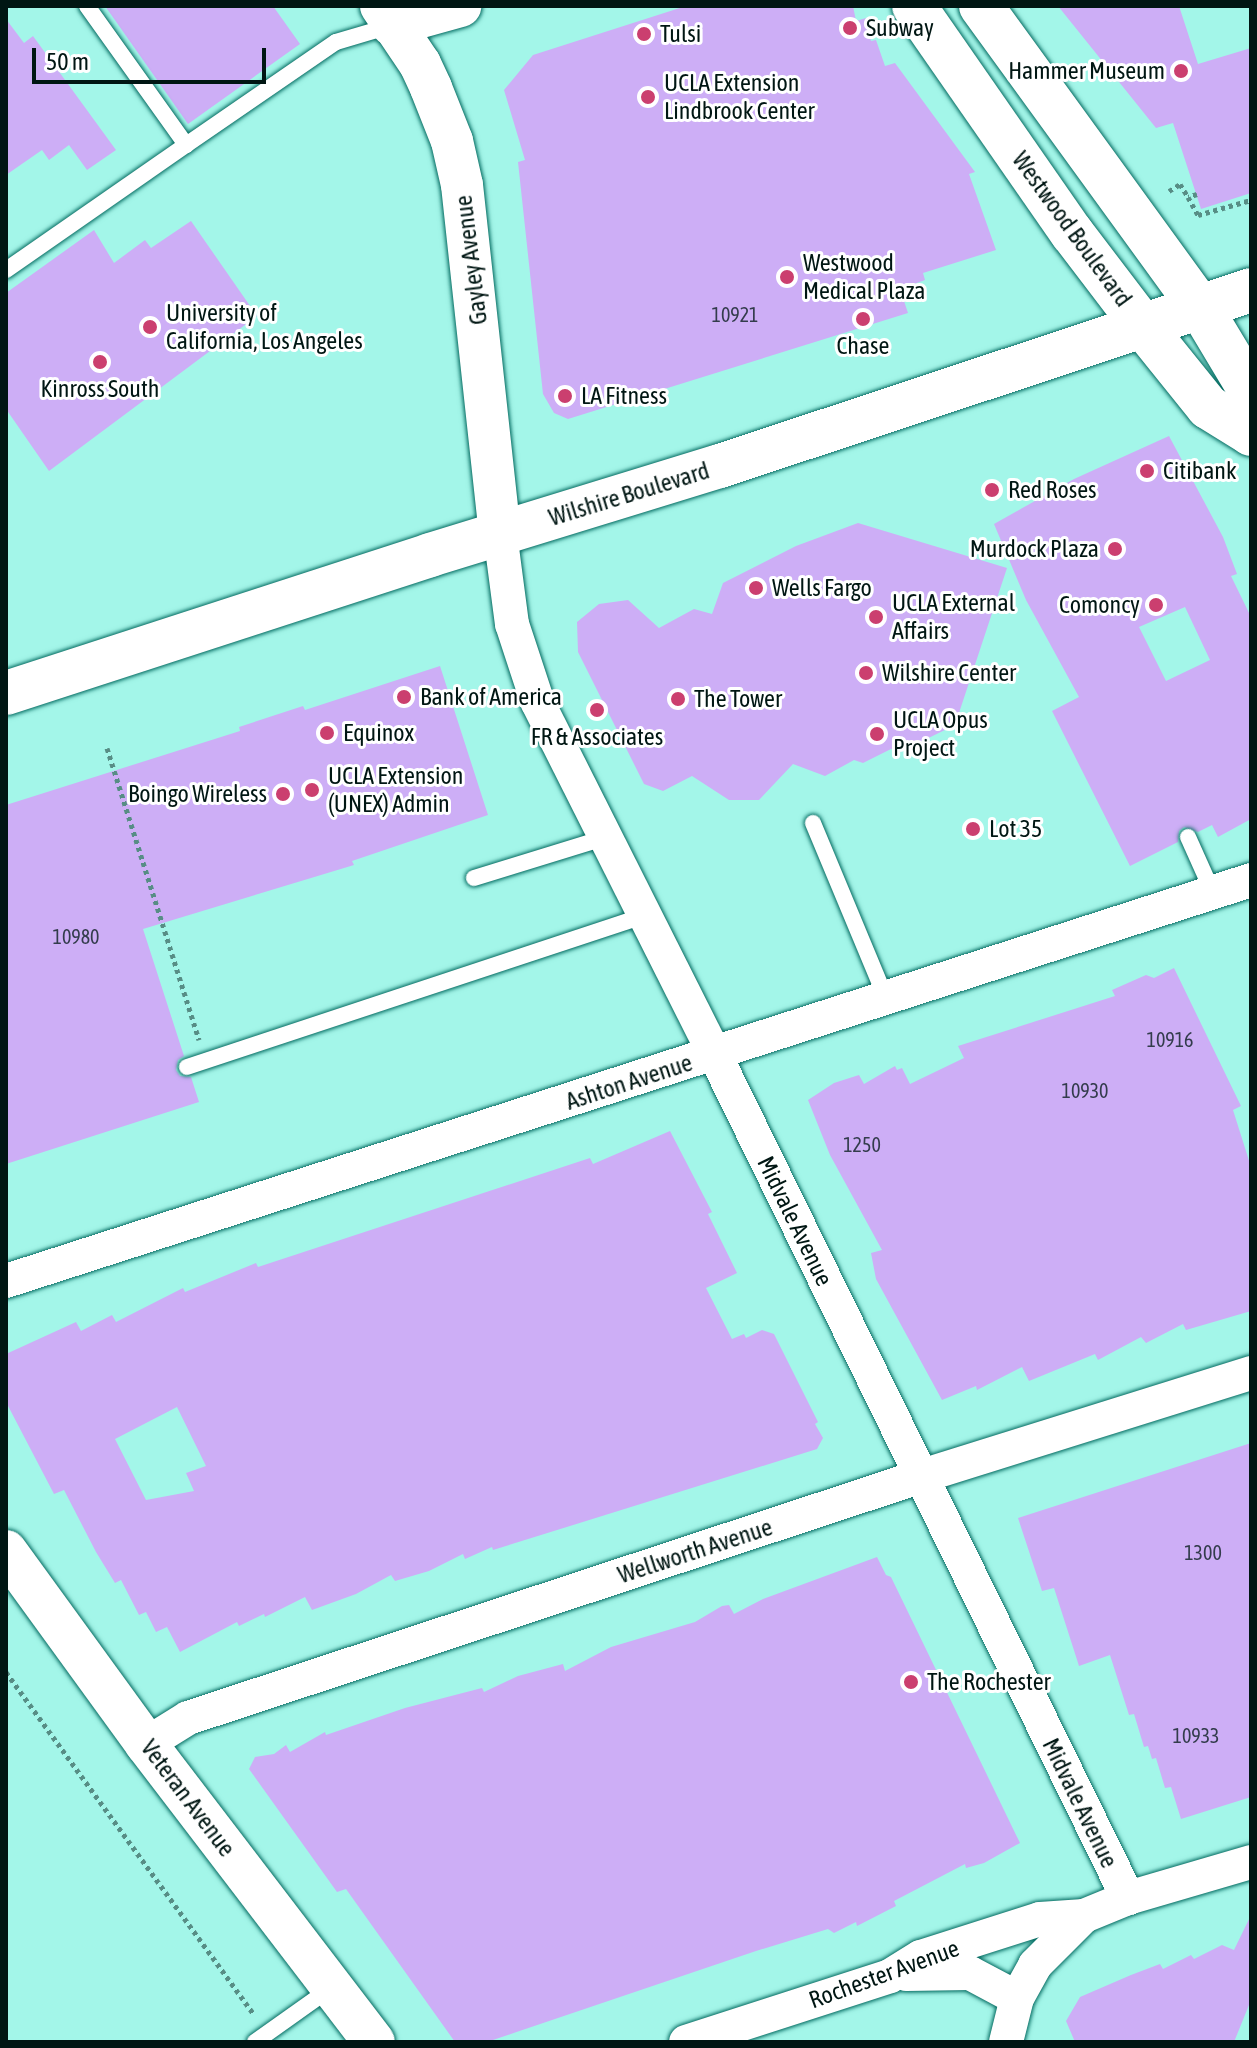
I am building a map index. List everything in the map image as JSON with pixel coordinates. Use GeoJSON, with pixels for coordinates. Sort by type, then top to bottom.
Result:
{"type":"FeatureCollection","features":[{"type":"Feature","properties":{"kind":"main road","name":"Westwood Boulevard"},"geometry":{"type":"LineString","coordinates":[[914,6],[1072,233],[1142,325],[1208,407],[1251,434]]}},
{"type":"Feature","properties":{"kind":"main road","name":"Westwood Boulevard"},"geometry":{"type":"LineString","coordinates":[[981,6],[1200,307],[1251,392],[1251,434]]}},
{"type":"Feature","properties":{"kind":"main road","name":"Wilshire Boulevard"},"geometry":{"type":"LineString","coordinates":[[6,693],[500,533],[720,466],[1251,290]]}},
{"type":"Feature","properties":{"kind":"street"},"geometry":{"type":"LineString","coordinates":[[386,16],[460,6]]}},
{"type":"Feature","properties":{"kind":"street","name":"Gayley Avenue"},"geometry":{"type":"LineString","coordinates":[[386,16],[420,64],[431,88],[452,141],[462,185],[500,533]]}},
{"type":"Feature","properties":{"kind":"street","name":"Midvale Avenue"},"geometry":{"type":"LineString","coordinates":[[500,533],[512,624],[538,703],[715,1055],[919,1477],[1128,1898]]}},
{"type":"Feature","properties":{"kind":"street","name":"Ashton Avenue"},"geometry":{"type":"LineString","coordinates":[[6,1281],[1213,893],[1249,886]]}},
{"type":"Feature","properties":{"kind":"street","name":"Wellworth Avenue"},"geometry":{"type":"LineString","coordinates":[[146,1744],[188,1718],[919,1477],[1251,1373]]}},
{"type":"Feature","properties":{"kind":"street","name":"Veteran Avenue"},"geometry":{"type":"LineString","coordinates":[[6,1551],[146,1744],[374,2042]]}},
{"type":"Feature","properties":{"kind":"street"},"geometry":{"type":"LineString","coordinates":[[1006,2042],[1017,1998],[1035,1965],[1084,1916],[1128,1898],[1251,1862]]}},
{"type":"Feature","properties":{"kind":"street","name":"Rochester Avenue"},"geometry":{"type":"LineString","coordinates":[[686,2042],[890,1976],[921,1957],[1025,1924],[1084,1916]]}},
{"type":"Feature","properties":{"kind":"street"},"geometry":{"type":"LineString","coordinates":[[890,1976],[941,1971],[970,1973],[1017,1998]]}},
{"type":"Feature","properties":{"kind":"lane"},"geometry":{"type":"LineString","coordinates":[[87,6],[186,145]]}},
{"type":"Feature","properties":{"kind":"lane"},"geometry":{"type":"LineString","coordinates":[[6,270],[336,42],[386,16]]}},
{"type":"Feature","properties":{"kind":"lane"},"geometry":{"type":"LineString","coordinates":[[813,823],[886,998]]}},
{"type":"Feature","properties":{"kind":"lane"},"geometry":{"type":"LineString","coordinates":[[1188,837],[1213,893]]}},
{"type":"Feature","properties":{"kind":"lane"},"geometry":{"type":"LineString","coordinates":[[474,878],[604,838]]}},
{"type":"Feature","properties":{"kind":"lane"},"geometry":{"type":"LineString","coordinates":[[187,1067],[644,916]]}},
{"type":"Feature","properties":{"kind":"lane"},"geometry":{"type":"LineString","coordinates":[[255,2042],[332,1987]]}},
{"type":"Feature","properties":{"kind":"path"},"geometry":{"type":"LineString","coordinates":[[1169,191],[1180,184],[1198,215],[1251,200]]}},
{"type":"Feature","properties":{"kind":"path"},"geometry":{"type":"LineString","coordinates":[[1188,197],[1197,194]]}},
{"type":"Feature","properties":{"kind":"path"},"geometry":{"type":"LineString","coordinates":[[107,748],[206,1061]]}},
{"type":"Feature","properties":{"kind":"path"},"geometry":{"type":"LineString","coordinates":[[6,1672],[250,2007]]}},
{"type":"Feature","properties":{"kind":"building"},"geometry":{"type":"Polygon","coordinates":[[[105,6],[273,6],[300,44],[188,124],[105,6]]]}},
{"type":"Feature","properties":{"kind":"building"},"geometry":{"type":"Polygon","coordinates":[[[686,6],[853,6],[856,21],[866,18],[871,41],[876,40],[885,66],[895,63],[975,172],[969,174],[996,250],[923,273],[925,280],[900,289],[908,313],[568,419],[554,413],[543,394],[518,162],[525,160],[504,90],[533,55],[686,6]]]}},
{"type":"Feature","properties":{"kind":"building","name":"Hammer Museum"},"geometry":{"type":"Polygon","coordinates":[[[1058,6],[1179,6],[1198,64],[1251,48],[1251,193],[1201,209],[1173,123],[1156,128],[1058,6]]]}},
{"type":"Feature","properties":{"kind":"building"},"geometry":{"type":"Polygon","coordinates":[[[6,19],[24,43],[33,36],[116,150],[87,170],[69,145],[49,160],[42,150],[6,175],[6,19]]]}},
{"type":"Feature","properties":{"kind":"building","name":"Kinross South"},"geometry":{"type":"Polygon","coordinates":[[[191,221],[257,316],[49,471],[6,409],[6,293],[94,230],[114,263],[145,240],[151,248],[191,221]]]}},
{"type":"Feature","properties":{"kind":"building"},"geometry":{"type":"Polygon","coordinates":[[[1169,436],[1223,537],[1237,574],[1231,576],[1251,617],[1251,819],[1218,837],[1212,825],[1198,832],[1184,827],[1179,831],[1178,842],[1130,866],[1052,711],[1079,697],[1026,600],[994,524],[1074,479],[1169,436]],[[1185,607],[1139,627],[1166,681],[1210,660],[1185,607]]]}},
{"type":"Feature","properties":{"kind":"building"},"geometry":{"type":"Polygon","coordinates":[[[858,523],[1007,568],[955,725],[900,752],[891,749],[863,763],[854,760],[825,776],[793,764],[759,800],[729,800],[692,776],[663,791],[644,784],[578,652],[577,622],[599,604],[628,600],[659,628],[694,609],[712,614],[723,583],[796,546],[858,523]]]}},
{"type":"Feature","properties":{"kind":"building"},"geometry":{"type":"Polygon","coordinates":[[[440,666],[488,815],[352,861],[354,865],[143,929],[184,1056],[178,1060],[176,1070],[180,1076],[191,1077],[199,1102],[6,1164],[6,805],[240,731],[239,727],[303,706],[305,710],[440,666]]]}},
{"type":"Feature","properties":{"kind":"building"},"geometry":{"type":"Polygon","coordinates":[[[1174,968],[1241,1106],[1233,1110],[1251,1167],[1251,1311],[1186,1330],[1183,1324],[1146,1343],[1141,1337],[1098,1360],[1095,1354],[1029,1381],[1022,1367],[977,1390],[976,1386],[942,1400],[876,1279],[871,1253],[882,1250],[830,1155],[808,1100],[834,1083],[859,1075],[864,1084],[895,1066],[897,1070],[902,1068],[910,1084],[964,1058],[958,1046],[1115,996],[1112,990],[1146,975],[1154,978],[1174,968]]]}},
{"type":"Feature","properties":{"kind":"building"},"geometry":{"type":"Polygon","coordinates":[[[670,1131],[712,1212],[708,1214],[737,1273],[706,1288],[732,1339],[744,1334],[746,1338],[762,1330],[774,1334],[818,1422],[815,1424],[823,1438],[817,1449],[493,1550],[492,1547],[465,1559],[463,1554],[429,1571],[395,1581],[391,1575],[356,1594],[312,1610],[305,1597],[265,1617],[264,1614],[239,1626],[237,1622],[180,1652],[167,1627],[156,1632],[146,1612],[139,1615],[121,1580],[115,1583],[64,1490],[54,1494],[6,1402],[6,1354],[76,1322],[81,1331],[112,1315],[116,1322],[183,1288],[185,1292],[256,1263],[258,1267],[590,1158],[593,1164],[670,1131]],[[177,1407],[115,1439],[146,1500],[194,1491],[186,1473],[206,1466],[177,1407]]]}},
{"type":"Feature","properties":{"kind":"building"},"geometry":{"type":"Polygon","coordinates":[[[1251,1443],[1251,1797],[1181,1819],[1171,1787],[1165,1788],[1156,1758],[1152,1759],[1148,1746],[1144,1747],[1134,1714],[1129,1715],[1110,1655],[1079,1666],[1054,1588],[1042,1591],[1018,1518],[1251,1443]]]}},
{"type":"Feature","properties":{"kind":"building"},"geometry":{"type":"Polygon","coordinates":[[[877,1557],[886,1575],[891,1577],[1020,1843],[984,1863],[966,1868],[965,1864],[894,1901],[896,1906],[857,1926],[856,1922],[834,1933],[828,1929],[756,1951],[487,2042],[455,2042],[346,1889],[337,1892],[249,1769],[255,1757],[274,1754],[286,1745],[290,1752],[325,1732],[326,1735],[405,1708],[482,1688],[484,1692],[518,1676],[563,1664],[565,1671],[611,1647],[695,1622],[722,1606],[729,1605],[734,1614],[763,1599],[877,1557]]]}},
{"type":"Feature","properties":{"kind":"building"},"geometry":{"type":"Polygon","coordinates":[[[1251,1915],[1251,2000],[1234,2042],[1075,2042],[1066,2021],[1080,1997],[1160,1964],[1163,1969],[1191,1955],[1194,1959],[1222,1945],[1234,1950],[1251,1915]]]}},
{"type":"Feature","properties":{"kind":"place","name":"Subway"},"geometry":{"type":"Point","coordinates":[850,28]}},
{"type":"Feature","properties":{"kind":"place","name":"Tulsi"},"geometry":{"type":"Point","coordinates":[644,34]}},
{"type":"Feature","properties":{"kind":"place","name":"Hammer Museum"},"geometry":{"type":"Point","coordinates":[1181,71]}},
{"type":"Feature","properties":{"kind":"place","name":"UCLA Extension Lindbrook Center"},"geometry":{"type":"Point","coordinates":[648,97]}},
{"type":"Feature","properties":{"kind":"place","name":"Westwood Medical Plaza"},"geometry":{"type":"Point","coordinates":[787,277]}},
{"type":"Feature","properties":{"kind":"place","name":"Chase"},"geometry":{"type":"Point","coordinates":[863,319]}},
{"type":"Feature","properties":{"kind":"place","name":"University of California, Los Angeles"},"geometry":{"type":"Point","coordinates":[150,327]}},
{"type":"Feature","properties":{"kind":"place","name":"Kinross South"},"geometry":{"type":"Point","coordinates":[100,362]}},
{"type":"Feature","properties":{"kind":"place","name":"LA Fitness"},"geometry":{"type":"Point","coordinates":[565,396]}},
{"type":"Feature","properties":{"kind":"place","name":"Citibank"},"geometry":{"type":"Point","coordinates":[1147,471]}},
{"type":"Feature","properties":{"kind":"place","name":"Red Roses"},"geometry":{"type":"Point","coordinates":[992,490]}},
{"type":"Feature","properties":{"kind":"place","name":"Murdock Plaza"},"geometry":{"type":"Point","coordinates":[1115,549]}},
{"type":"Feature","properties":{"kind":"place","name":"Wells Fargo"},"geometry":{"type":"Point","coordinates":[756,588]}},
{"type":"Feature","properties":{"kind":"place","name":"Comoncy"},"geometry":{"type":"Point","coordinates":[1156,605]}},
{"type":"Feature","properties":{"kind":"place","name":"UCLA External Affairs"},"geometry":{"type":"Point","coordinates":[876,617]}},
{"type":"Feature","properties":{"kind":"place","name":"Wilshire Center"},"geometry":{"type":"Point","coordinates":[866,673]}},
{"type":"Feature","properties":{"kind":"place","name":"Bank of America"},"geometry":{"type":"Point","coordinates":[404,697]}},
{"type":"Feature","properties":{"kind":"place","name":"The Tower"},"geometry":{"type":"Point","coordinates":[678,699]}},
{"type":"Feature","properties":{"kind":"place","name":"FR & Associates"},"geometry":{"type":"Point","coordinates":[597,710]}},
{"type":"Feature","properties":{"kind":"place","name":"Equinox"},"geometry":{"type":"Point","coordinates":[327,733]}},
{"type":"Feature","properties":{"kind":"place","name":"UCLA Opus Project"},"geometry":{"type":"Point","coordinates":[877,734]}},
{"type":"Feature","properties":{"kind":"place","name":"UCLA Extension (UNEX) Admin"},"geometry":{"type":"Point","coordinates":[312,790]}},
{"type":"Feature","properties":{"kind":"place","name":"Boingo Wireless"},"geometry":{"type":"Point","coordinates":[283,794]}},
{"type":"Feature","properties":{"kind":"place","name":"Lot 35"},"geometry":{"type":"Point","coordinates":[973,829]}},
{"type":"Feature","properties":{"kind":"place","name":"The Rochester"},"geometry":{"type":"Point","coordinates":[911,1682]}}]}
